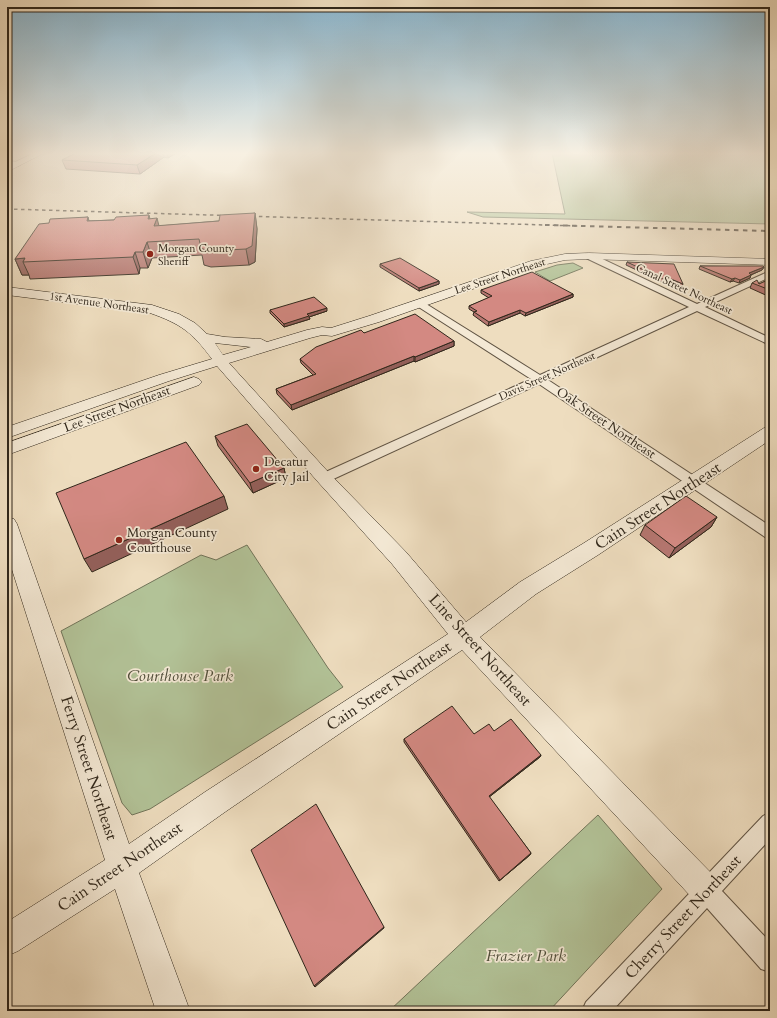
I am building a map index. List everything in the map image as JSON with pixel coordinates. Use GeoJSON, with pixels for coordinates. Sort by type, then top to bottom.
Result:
{"type":"FeatureCollection","features":[{"type":"Feature","properties":{"kind":"street","name":"Lee Street Northeast"},"geometry":{"type":"LineString","coordinates":[[7,434],[164,378],[224,365],[326,338],[332,332],[420,304],[535,263],[559,258],[589,256],[770,262]]}},
{"type":"Feature","properties":{"kind":"street","name":"Canal Street Northeast"},"geometry":{"type":"LineString","coordinates":[[589,256],[770,342]]}},
{"type":"Feature","properties":{"kind":"street","name":"Davis Street Northeast"},"geometry":{"type":"LineString","coordinates":[[324,478],[410,437],[541,380],[770,274]]}},
{"type":"Feature","properties":{"kind":"street","name":"1st Avenue Northeast"},"geometry":{"type":"LineString","coordinates":[[7,291],[152,309],[174,317],[203,337],[224,365]]}},
{"type":"Feature","properties":{"kind":"street","name":"Oak Street Northeast"},"geometry":{"type":"LineString","coordinates":[[420,304],[541,380],[770,533]]}},
{"type":"Feature","properties":{"kind":"street","name":"Lee Street Northeast"},"geometry":{"type":"LineString","coordinates":[[7,449],[224,365],[273,344],[322,330],[332,332]]}},
{"type":"Feature","properties":{"kind":"street"},"geometry":{"type":"LineString","coordinates":[[203,337],[225,341],[273,344]]}},
{"type":"Feature","properties":{"kind":"street","name":"Line Street Northeast"},"geometry":{"type":"LineString","coordinates":[[224,365],[324,478],[399,558],[464,636],[707,891],[770,960]]}},
{"type":"Feature","properties":{"kind":"street"},"geometry":{"type":"LineString","coordinates":[[7,426],[44,420]]}},
{"type":"Feature","properties":{"kind":"street","name":"Cain Street Northeast"},"geometry":{"type":"LineString","coordinates":[[7,940],[122,867],[214,802],[464,636],[528,588],[695,482],[770,432]]}},
{"type":"Feature","properties":{"kind":"street","name":"Ferry Street Northeast"},"geometry":{"type":"LineString","coordinates":[[7,524],[172,1011]]}},
{"type":"Feature","properties":{"kind":"street","name":"Cherry Street Northeast"},"geometry":{"type":"LineString","coordinates":[[595,1011],[770,823]]}},
{"type":"Feature","properties":{"kind":"green space"},"geometry":{"type":"Polygon","coordinates":[[[562,201],[770,201],[770,224],[483,217],[467,212],[565,214],[562,201]]]}},
{"type":"Feature","properties":{"kind":"green space"},"geometry":{"type":"Polygon","coordinates":[[[573,263],[583,268],[550,281],[535,272],[557,265],[573,263]]]}},
{"type":"Feature","properties":{"kind":"green space","name":"Courthouse Park"},"geometry":{"type":"Polygon","coordinates":[[[247,545],[328,668],[343,687],[150,809],[132,815],[122,803],[61,631],[201,555],[216,560],[247,545]]]}},
{"type":"Feature","properties":{"kind":"green space","name":"Frazier Park"},"geometry":{"type":"Polygon","coordinates":[[[598,815],[662,889],[549,1011],[389,1011],[598,815]]]}},
{"type":"Feature","properties":{"kind":"building"},"geometry":{"type":"Polygon","coordinates":[[[255,213],[252,246],[246,249],[208,251],[201,248],[199,239],[147,242],[143,252],[135,252],[133,257],[23,262],[25,258],[15,259],[39,224],[49,223],[50,219],[88,217],[87,221],[114,220],[116,217],[149,215],[148,219],[157,218],[154,226],[219,221],[220,215],[255,213]]]}},
{"type":"Feature","properties":{"kind":"building"},"geometry":{"type":"Polygon","coordinates":[[[400,258],[439,281],[419,288],[380,264],[400,258]]]}},
{"type":"Feature","properties":{"kind":"building"},"geometry":{"type":"Polygon","coordinates":[[[627,262],[674,264],[683,284],[671,279],[667,281],[627,262]]]}},
{"type":"Feature","properties":{"kind":"building"},"geometry":{"type":"Polygon","coordinates":[[[700,266],[764,267],[749,273],[751,275],[740,280],[735,278],[732,279],[700,266]]]}},
{"type":"Feature","properties":{"kind":"building"},"geometry":{"type":"Polygon","coordinates":[[[532,272],[573,294],[526,313],[520,310],[489,322],[474,312],[477,311],[469,306],[492,296],[481,290],[532,272]]]}},
{"type":"Feature","properties":{"kind":"building"},"geometry":{"type":"Polygon","coordinates":[[[770,279],[770,290],[752,283],[757,280],[759,284],[770,279]]]}},
{"type":"Feature","properties":{"kind":"building"},"geometry":{"type":"Polygon","coordinates":[[[314,297],[327,308],[307,314],[309,316],[284,324],[270,310],[314,297]]]}},
{"type":"Feature","properties":{"kind":"building"},"geometry":{"type":"Polygon","coordinates":[[[415,314],[454,341],[291,405],[276,389],[316,374],[300,359],[316,347],[361,330],[364,333],[415,314]]]}},
{"type":"Feature","properties":{"kind":"building","name":"Decatur City Jail"},"geometry":{"type":"Polygon","coordinates":[[[247,424],[284,468],[250,483],[215,436],[247,424]]]}},
{"type":"Feature","properties":{"kind":"building","name":"Morgan County Courthouse"},"geometry":{"type":"Polygon","coordinates":[[[186,442],[224,496],[84,559],[56,493],[186,442]]]}},
{"type":"Feature","properties":{"kind":"building"},"geometry":{"type":"Polygon","coordinates":[[[686,496],[717,517],[675,548],[645,525],[686,496]]]}},
{"type":"Feature","properties":{"kind":"building"},"geometry":{"type":"Polygon","coordinates":[[[452,706],[474,734],[489,724],[494,731],[511,719],[541,755],[489,796],[531,853],[500,880],[404,739],[452,706]]]}},
{"type":"Feature","properties":{"kind":"building"},"geometry":{"type":"Polygon","coordinates":[[[316,804],[384,927],[314,986],[251,850],[316,804]]]}},
{"type":"Feature","properties":{"kind":"railway"},"geometry":{"type":"LineString","coordinates":[[7,209],[558,225]]}},
{"type":"Feature","properties":{"kind":"railway"},"geometry":{"type":"LineString","coordinates":[[545,225],[558,225]]}},
{"type":"Feature","properties":{"kind":"railway"},"geometry":{"type":"LineString","coordinates":[[558,225],[770,231]]}},
{"type":"Feature","properties":{"kind":"railway"},"geometry":{"type":"LineString","coordinates":[[558,225],[580,226]]}},
{"type":"Feature","properties":{"kind":"place","name":"Morgan County Sheriff"},"geometry":{"type":"Point","coordinates":[150,254]}},
{"type":"Feature","properties":{"kind":"place","name":"Decatur City Jail"},"geometry":{"type":"Point","coordinates":[256,469]}},
{"type":"Feature","properties":{"kind":"place","name":"Morgan County Courthouse"},"geometry":{"type":"Point","coordinates":[119,540]}}]}
